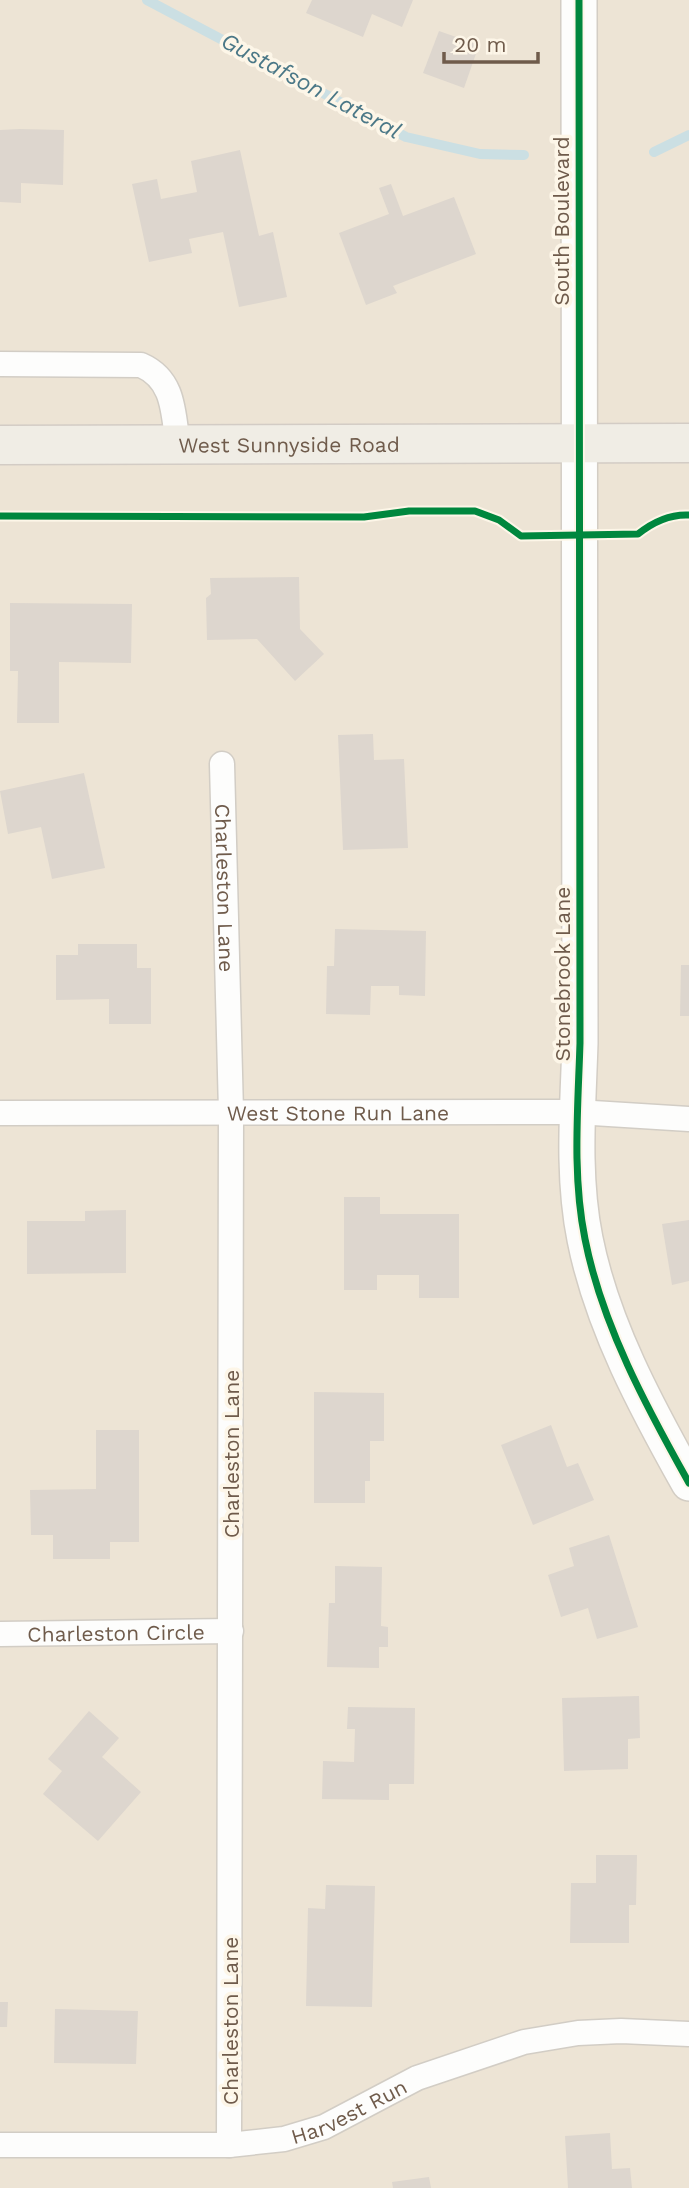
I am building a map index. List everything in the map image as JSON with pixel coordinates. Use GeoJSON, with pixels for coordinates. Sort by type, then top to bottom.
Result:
{"type":"FeatureCollection","features":[{"type":"Feature","properties":{"kind":"main road","name":"West Sunnyside Road"},"geometry":{"type":"LineString","coordinates":[[0,445],[689,443]]}},
{"type":"Feature","properties":{"kind":"street","name":"South Boulevard"},"geometry":{"type":"LineString","coordinates":[[578,442],[579,0]]}},
{"type":"Feature","properties":{"kind":"street"},"geometry":{"type":"LineString","coordinates":[[0,364],[141,365],[154,371],[168,389],[178,446]]}},
{"type":"Feature","properties":{"kind":"street","name":"Stonebrook Lane"},"geometry":{"type":"LineString","coordinates":[[578,442],[580,1043],[577,1171],[584,1240],[604,1306],[646,1407],[689,1483]]}},
{"type":"Feature","properties":{"kind":"street","name":"Charleston Lane"},"geometry":{"type":"LineString","coordinates":[[222,764],[231,1112],[229,2145]]}},
{"type":"Feature","properties":{"kind":"street","name":"West Stone Run Lane"},"geometry":{"type":"LineString","coordinates":[[0,1113],[577,1112],[682,1119]]}},
{"type":"Feature","properties":{"kind":"street","name":"Charleston Circle"},"geometry":{"type":"LineString","coordinates":[[0,1634],[231,1631]]}},
{"type":"Feature","properties":{"kind":"street","name":"Harvest Run"},"geometry":{"type":"LineString","coordinates":[[0,2145],[229,2145],[284,2139],[324,2127],[417,2078],[524,2042],[578,2033],[621,2031],[689,2034]]}},
{"type":"Feature","properties":{"kind":"shaded area"},"geometry":{"type":"Polygon","coordinates":[[[0,0],[689,0],[689,2188],[0,2188],[0,0]]]}},
{"type":"Feature","properties":{"kind":"building"},"geometry":{"type":"Polygon","coordinates":[[[312,0],[413,0],[402,27],[372,14],[363,37],[306,13],[312,0]]]}},
{"type":"Feature","properties":{"kind":"building"},"geometry":{"type":"Polygon","coordinates":[[[439,31],[479,45],[464,88],[423,73],[439,31]]]}},
{"type":"Feature","properties":{"kind":"building"},"geometry":{"type":"Polygon","coordinates":[[[0,130],[64,130],[63,185],[21,183],[21,203],[0,202],[0,130]]]}},
{"type":"Feature","properties":{"kind":"building"},"geometry":{"type":"Polygon","coordinates":[[[240,150],[259,236],[273,232],[287,297],[239,307],[223,232],[189,239],[192,253],[149,262],[132,184],[157,179],[161,199],[197,192],[191,161],[240,150]]]}},
{"type":"Feature","properties":{"kind":"building"},"geometry":{"type":"Polygon","coordinates":[[[391,184],[403,216],[454,197],[476,254],[393,286],[397,293],[366,305],[339,233],[389,214],[379,188],[391,184]]]}},
{"type":"Feature","properties":{"kind":"building"},"geometry":{"type":"Polygon","coordinates":[[[299,577],[300,629],[324,654],[295,681],[257,639],[207,640],[206,598],[211,594],[210,578],[299,577]]]}},
{"type":"Feature","properties":{"kind":"building"},"geometry":{"type":"Polygon","coordinates":[[[10,603],[132,604],[131,663],[59,662],[59,723],[17,723],[18,671],[10,671],[10,603]]]}},
{"type":"Feature","properties":{"kind":"building"},"geometry":{"type":"Polygon","coordinates":[[[373,734],[374,760],[404,759],[408,848],[343,850],[338,735],[373,734]]]}},
{"type":"Feature","properties":{"kind":"building"},"geometry":{"type":"Polygon","coordinates":[[[84,773],[105,868],[52,879],[41,827],[8,834],[0,791],[84,773]]]}},
{"type":"Feature","properties":{"kind":"building"},"geometry":{"type":"Polygon","coordinates":[[[335,929],[426,931],[425,996],[399,995],[399,986],[371,986],[370,1015],[326,1014],[327,966],[334,966],[335,929]]]}},
{"type":"Feature","properties":{"kind":"building"},"geometry":{"type":"Polygon","coordinates":[[[78,944],[137,944],[137,968],[151,968],[151,1024],[109,1024],[109,999],[56,1000],[56,955],[78,955],[78,944]]]}},
{"type":"Feature","properties":{"kind":"building"},"geometry":{"type":"Polygon","coordinates":[[[681,965],[689,965],[689,1016],[680,1016],[681,965]]]}},
{"type":"Feature","properties":{"kind":"building"},"geometry":{"type":"Polygon","coordinates":[[[344,1197],[380,1197],[380,1214],[459,1214],[459,1298],[419,1298],[419,1275],[377,1275],[377,1290],[344,1290],[344,1197]]]}},
{"type":"Feature","properties":{"kind":"building"},"geometry":{"type":"Polygon","coordinates":[[[126,1210],[126,1273],[27,1274],[27,1221],[85,1221],[85,1211],[126,1210]]]}},
{"type":"Feature","properties":{"kind":"building"},"geometry":{"type":"Polygon","coordinates":[[[689,1220],[689,1281],[672,1285],[662,1224],[689,1220]]]}},
{"type":"Feature","properties":{"kind":"building"},"geometry":{"type":"Polygon","coordinates":[[[314,1392],[384,1393],[384,1441],[370,1441],[370,1481],[365,1481],[365,1503],[314,1503],[314,1392]]]}},
{"type":"Feature","properties":{"kind":"building"},"geometry":{"type":"Polygon","coordinates":[[[551,1425],[567,1467],[578,1463],[594,1500],[533,1525],[501,1445],[551,1425]]]}},
{"type":"Feature","properties":{"kind":"building"},"geometry":{"type":"Polygon","coordinates":[[[96,1430],[139,1430],[139,1542],[110,1542],[110,1559],[53,1559],[53,1535],[31,1535],[30,1490],[96,1489],[96,1430]]]}},
{"type":"Feature","properties":{"kind":"building"},"geometry":{"type":"Polygon","coordinates":[[[609,1535],[638,1627],[597,1639],[588,1608],[561,1617],[548,1575],[574,1566],[569,1548],[609,1535]]]}},
{"type":"Feature","properties":{"kind":"building"},"geometry":{"type":"Polygon","coordinates":[[[335,1566],[382,1567],[381,1626],[388,1627],[388,1647],[379,1647],[379,1668],[327,1667],[329,1603],[335,1603],[335,1566]]]}},
{"type":"Feature","properties":{"kind":"building"},"geometry":{"type":"Polygon","coordinates":[[[639,1696],[640,1738],[628,1739],[628,1769],[564,1771],[562,1698],[639,1696]]]}},
{"type":"Feature","properties":{"kind":"building"},"geometry":{"type":"Polygon","coordinates":[[[348,1707],[415,1708],[414,1784],[389,1784],[389,1800],[322,1799],[323,1761],[354,1762],[355,1729],[347,1729],[348,1707]]]}},
{"type":"Feature","properties":{"kind":"building"},"geometry":{"type":"Polygon","coordinates":[[[89,1711],[119,1738],[102,1757],[141,1792],[98,1841],[43,1794],[62,1771],[48,1759],[89,1711]]]}},
{"type":"Feature","properties":{"kind":"building"},"geometry":{"type":"Polygon","coordinates":[[[596,1855],[637,1855],[636,1905],[629,1905],[629,1943],[570,1943],[571,1883],[596,1883],[596,1855]]]}},
{"type":"Feature","properties":{"kind":"building"},"geometry":{"type":"Polygon","coordinates":[[[326,1885],[375,1886],[372,2007],[306,2006],[308,1908],[325,1909],[326,1885]]]}},
{"type":"Feature","properties":{"kind":"building"},"geometry":{"type":"Polygon","coordinates":[[[0,2002],[8,2002],[7,2027],[0,2027],[0,2002]]]}},
{"type":"Feature","properties":{"kind":"building"},"geometry":{"type":"Polygon","coordinates":[[[55,2009],[138,2011],[136,2064],[54,2063],[55,2009]]]}},
{"type":"Feature","properties":{"kind":"building"},"geometry":{"type":"Polygon","coordinates":[[[610,2133],[612,2169],[630,2168],[632,2188],[568,2188],[565,2136],[610,2133]]]}},
{"type":"Feature","properties":{"kind":"building"},"geometry":{"type":"Polygon","coordinates":[[[429,2177],[431,2188],[393,2188],[392,2182],[429,2177]]]}},
{"type":"Feature","properties":{"kind":"waterway","name":"Gustafson Lateral"},"geometry":{"type":"LineString","coordinates":[[147,0],[406,137],[480,154],[524,155]]}},
{"type":"Feature","properties":{"kind":"waterway","name":"Gustafson Lateral"},"geometry":{"type":"LineString","coordinates":[[654,152],[689,135]]}},
{"type":"Feature","properties":{"kind":"cycle path"},"geometry":{"type":"LineString","coordinates":[[579,0],[578,1191],[593,1271],[614,1334],[642,1396],[689,1483]]}},
{"type":"Feature","properties":{"kind":"cycle path"},"geometry":{"type":"LineString","coordinates":[[0,516],[364,517],[409,511],[475,511],[499,520],[521,536],[638,534],[662,520],[689,515]]}}]}
